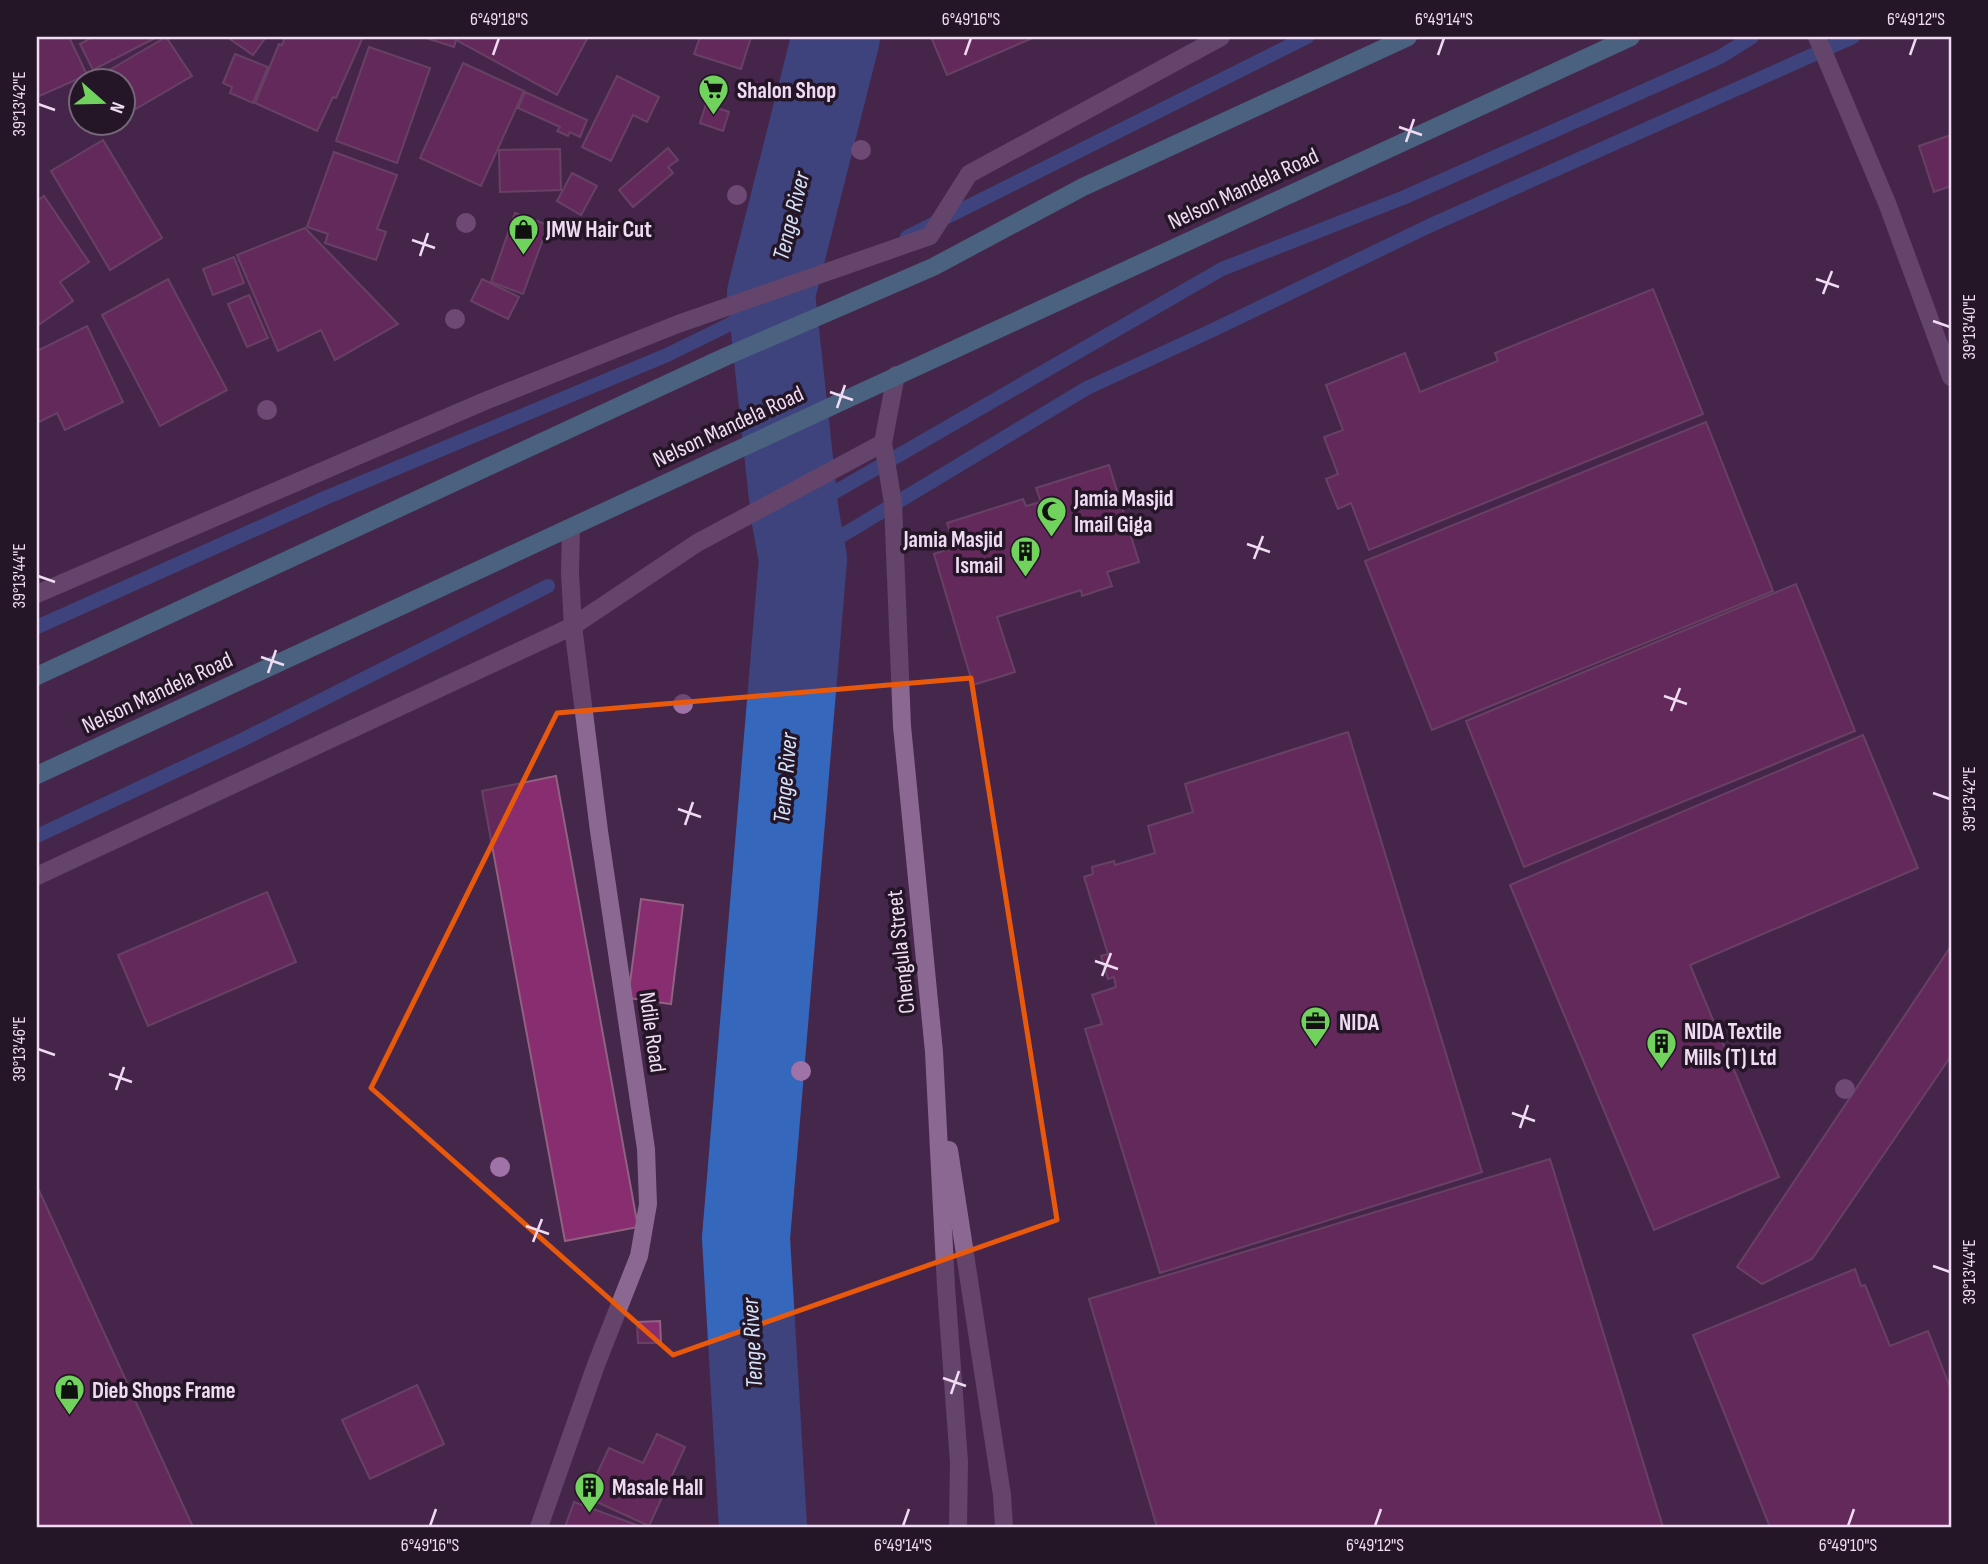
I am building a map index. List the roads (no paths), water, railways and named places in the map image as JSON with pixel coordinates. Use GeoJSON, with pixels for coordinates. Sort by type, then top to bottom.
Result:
{"type":"FeatureCollection","features":[{"type":"Feature","properties":{"kind":"main road"},"geometry":{"type":"LineString","coordinates":[[37,676],[727,356],[933,267],[1083,187],[1408,37]]}},
{"type":"Feature","properties":{"kind":"main road","name":"Nelson Mandela Road"},"geometry":{"type":"LineString","coordinates":[[37,775],[1631,37]]}},
{"type":"Feature","properties":{"kind":"street"},"geometry":{"type":"LineString","coordinates":[[37,594],[485,401],[740,301],[930,236],[969,174],[1221,37]]}},
{"type":"Feature","properties":{"kind":"street"},"geometry":{"type":"LineString","coordinates":[[1817,37],[1887,203],[1951,377]]}},
{"type":"Feature","properties":{"kind":"street","name":"Chengula Street"},"geometry":{"type":"LineString","coordinates":[[896,375],[883,443],[893,503],[902,726],[934,1052],[946,1287],[959,1462],[958,1527]]}},
{"type":"Feature","properties":{"kind":"street"},"geometry":{"type":"LineString","coordinates":[[37,876],[573,625],[697,543],[819,480],[883,443]]}},
{"type":"Feature","properties":{"kind":"street","name":"Ndile Road"},"geometry":{"type":"LineString","coordinates":[[540,1527],[596,1365],[639,1256],[648,1204],[646,1149],[598,831],[573,625],[571,528]]}},
{"type":"Feature","properties":{"kind":"street"},"geometry":{"type":"LineString","coordinates":[[934,1052],[1000,1481],[1004,1527]]}},
{"type":"Feature","properties":{"kind":"waterway","name":"Tenge River"},"geometry":{"type":"LineString","coordinates":[[763,1527],[746,1238],[803,559],[795,515],[771,294],[836,37]]}},
{"type":"Feature","properties":{"kind":"waterway"},"geometry":{"type":"LineString","coordinates":[[907,237],[1307,37]]}},
{"type":"Feature","properties":{"kind":"waterway"},"geometry":{"type":"LineString","coordinates":[[795,515],[1222,269],[1405,197],[1720,57],[1752,37]]}},
{"type":"Feature","properties":{"kind":"waterway"},"geometry":{"type":"LineString","coordinates":[[803,559],[1087,388],[1429,226],[1853,37]]}},
{"type":"Feature","properties":{"kind":"waterway"},"geometry":{"type":"LineString","coordinates":[[37,627],[325,498],[667,355],[810,285]]}},
{"type":"Feature","properties":{"kind":"waterway"},"geometry":{"type":"LineString","coordinates":[[37,836],[244,739],[548,586]]}},
{"type":"Feature","properties":{"kind":"place","name":"Shalon Shop"},"geometry":{"type":"Point","coordinates":[714,117]}},
{"type":"Feature","properties":{"kind":"place","name":"JMW Hair Cut"},"geometry":{"type":"Point","coordinates":[523,256]}},
{"type":"Feature","properties":{"kind":"place","name":"Jamia Masjid Imail Giga"},"geometry":{"type":"Point","coordinates":[1051,538]}},
{"type":"Feature","properties":{"kind":"place","name":"Jamia Masjid Ismail"},"geometry":{"type":"Point","coordinates":[1026,579]}},
{"type":"Feature","properties":{"kind":"place","name":"NIDA"},"geometry":{"type":"Point","coordinates":[1316,1049]}},
{"type":"Feature","properties":{"kind":"place","name":"NIDA Textile Mills (T) Ltd"},"geometry":{"type":"Point","coordinates":[1661,1071]}},
{"type":"Feature","properties":{"kind":"place","name":"Dieb Shops Frame"},"geometry":{"type":"Point","coordinates":[69,1417]}},
{"type":"Feature","properties":{"kind":"place","name":"Masale Hall"},"geometry":{"type":"Point","coordinates":[589,1514]}}]}
